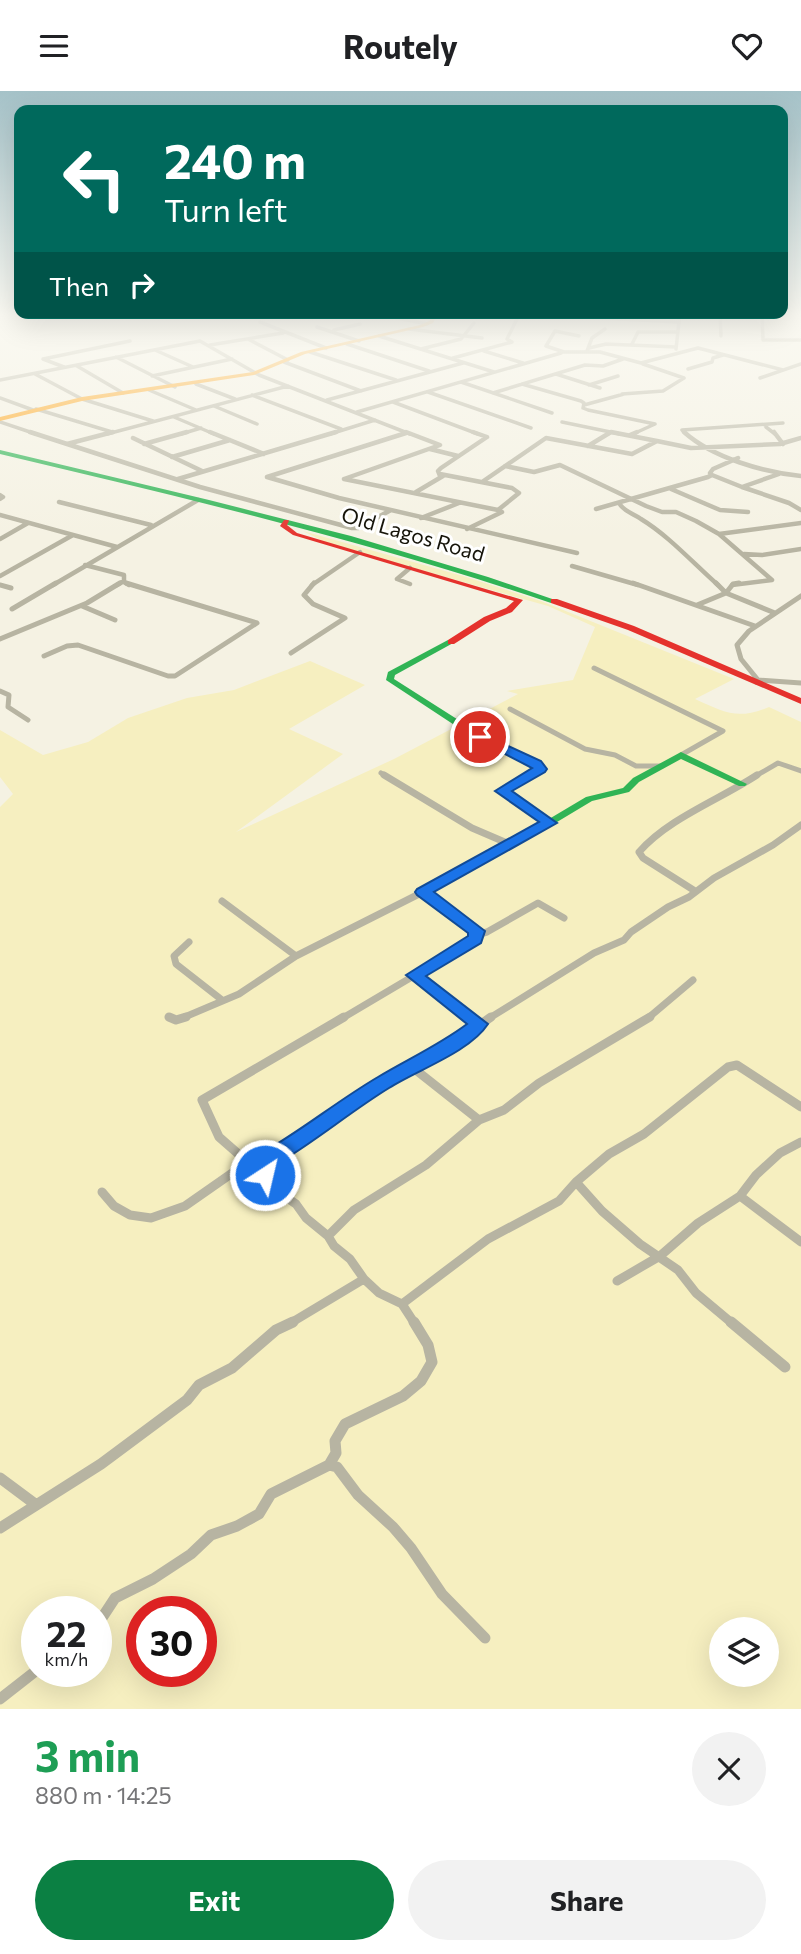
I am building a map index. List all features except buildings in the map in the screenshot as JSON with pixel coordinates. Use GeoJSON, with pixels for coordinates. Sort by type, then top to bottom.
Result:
{"type":"FeatureCollection","features":[{"type":"Feature","properties":{"kind":"street"},"geometry":{"type":"LineString","coordinates":[[63,389],[82,399],[154,421]]}},
{"type":"Feature","properties":{"kind":"street"},"geometry":{"type":"LineString","coordinates":[[116,389],[123,393]]}},
{"type":"Feature","properties":{"kind":"street"},"geometry":{"type":"LineString","coordinates":[[0,420],[34,409],[82,399],[162,389]]}},
{"type":"Feature","properties":{"kind":"street"},"geometry":{"type":"LineString","coordinates":[[208,389],[236,400]]}},
{"type":"Feature","properties":{"kind":"street"},"geometry":{"type":"LineString","coordinates":[[67,444],[278,389]]}},
{"type":"Feature","properties":{"kind":"street"},"geometry":{"type":"LineString","coordinates":[[295,389],[440,445],[344,479],[502,512],[467,529]]}},
{"type":"Feature","properties":{"kind":"street"},"geometry":{"type":"LineString","coordinates":[[355,389],[361,391]]}},
{"type":"Feature","properties":{"kind":"street"},"geometry":{"type":"LineString","coordinates":[[326,400],[370,389]]}},
{"type":"Feature","properties":{"kind":"street"},"geometry":{"type":"LineString","coordinates":[[356,412],[436,389]]}},
{"type":"Feature","properties":{"kind":"street"},"geometry":{"type":"LineString","coordinates":[[480,389],[552,413]]}},
{"type":"Feature","properties":{"kind":"street"},"geometry":{"type":"LineString","coordinates":[[493,393],[507,389]]}},
{"type":"Feature","properties":{"kind":"street"},"geometry":{"type":"LineString","coordinates":[[535,389],[584,405],[642,389]]}},
{"type":"Feature","properties":{"kind":"street"},"geometry":{"type":"LineString","coordinates":[[622,394],[663,392],[670,389]]}},
{"type":"Feature","properties":{"kind":"street"},"geometry":{"type":"LineString","coordinates":[[149,390],[196,410]]}},
{"type":"Feature","properties":{"kind":"street"},"geometry":{"type":"LineString","coordinates":[[427,391],[531,428]]}},
{"type":"Feature","properties":{"kind":"street"},"geometry":{"type":"LineString","coordinates":[[252,395],[338,430]]}},
{"type":"Feature","properties":{"kind":"street"},"geometry":{"type":"LineString","coordinates":[[0,398],[112,432]]}},
{"type":"Feature","properties":{"kind":"street"},"geometry":{"type":"LineString","coordinates":[[392,402],[487,437],[438,471],[440,475]]}},
{"type":"Feature","properties":{"kind":"street"},"geometry":{"type":"LineString","coordinates":[[584,405],[583,408],[588,410],[655,423],[629,435]]}},
{"type":"Feature","properties":{"kind":"street"},"geometry":{"type":"LineString","coordinates":[[213,406],[257,424]]}},
{"type":"Feature","properties":{"kind":"street"},"geometry":{"type":"LineString","coordinates":[[173,416],[264,454]]}},
{"type":"Feature","properties":{"kind":"street"},"geometry":{"type":"LineString","coordinates":[[0,420],[176,480],[314,519],[355,528],[391,510]]}},
{"type":"Feature","properties":{"kind":"street"},"geometry":{"type":"LineString","coordinates":[[176,480],[375,420]]}},
{"type":"Feature","properties":{"kind":"street"},"geometry":{"type":"LineString","coordinates":[[562,422],[691,448],[800,441]]}},
{"type":"Feature","properties":{"kind":"street"},"geometry":{"type":"LineString","coordinates":[[783,423],[682,430],[702,447],[779,474],[801,476]]}},
{"type":"Feature","properties":{"kind":"street"},"geometry":{"type":"LineString","coordinates":[[762,426],[772,429],[783,444]]}},
{"type":"Feature","properties":{"kind":"street"},"geometry":{"type":"LineString","coordinates":[[143,444],[201,428]]}},
{"type":"Feature","properties":{"kind":"street"},"geometry":{"type":"LineString","coordinates":[[407,432],[267,477],[421,518],[577,554]]}},
{"type":"Feature","properties":{"kind":"street"},"geometry":{"type":"LineString","coordinates":[[588,446],[612,432]]}},
{"type":"Feature","properties":{"kind":"street"},"geometry":{"type":"LineString","coordinates":[[133,438],[202,471]]}},
{"type":"Feature","properties":{"kind":"street"},"geometry":{"type":"LineString","coordinates":[[482,482],[541,439],[632,454],[657,441]]}},
{"type":"Feature","properties":{"kind":"street"},"geometry":{"type":"LineString","coordinates":[[171,458],[230,440]]}},
{"type":"Feature","properties":{"kind":"street"},"geometry":{"type":"LineString","coordinates":[[430,449],[458,456]]}},
{"type":"Feature","properties":{"kind":"street","name":"Old Lagos Road"},"geometry":{"type":"LineString","coordinates":[[0,452],[370,541],[541,594],[631,628],[801,701]]}},
{"type":"Feature","properties":{"kind":"street"},"geometry":{"type":"LineString","coordinates":[[712,475],[710,471],[738,458]]}},
{"type":"Feature","properties":{"kind":"street"},"geometry":{"type":"LineString","coordinates":[[505,466],[534,472],[559,465],[662,512],[676,512],[719,534],[772,580],[733,584],[726,593],[697,605]]}},
{"type":"Feature","properties":{"kind":"street"},"geometry":{"type":"LineString","coordinates":[[742,487],[779,474]]}},
{"type":"Feature","properties":{"kind":"street"},"geometry":{"type":"LineString","coordinates":[[416,492],[440,475],[519,491],[498,510]]}},
{"type":"Feature","properties":{"kind":"street"},"geometry":{"type":"LineString","coordinates":[[596,509],[712,475],[789,503],[801,510]]}},
{"type":"Feature","properties":{"kind":"street"},"geometry":{"type":"LineString","coordinates":[[670,489],[728,512],[748,512]]}},
{"type":"Feature","properties":{"kind":"street"},"geometry":{"type":"LineString","coordinates":[[12,608],[151,525],[189,508],[198,500]]}},
{"type":"Feature","properties":{"kind":"street"},"geometry":{"type":"LineString","coordinates":[[59,502],[151,525]]}},
{"type":"Feature","properties":{"kind":"street"},"geometry":{"type":"LineString","coordinates":[[789,503],[801,502]]}},
{"type":"Feature","properties":{"kind":"street"},"geometry":{"type":"LineString","coordinates":[[421,518],[459,503]]}},
{"type":"Feature","properties":{"kind":"street"},"geometry":{"type":"LineString","coordinates":[[619,503],[622,509],[640,517],[673,544],[726,593],[775,613]]}},
{"type":"Feature","properties":{"kind":"street"},"geometry":{"type":"LineString","coordinates":[[0,515],[117,547]]}},
{"type":"Feature","properties":{"kind":"street"},"geometry":{"type":"LineString","coordinates":[[314,519],[283,526],[295,534],[519,600],[508,611],[490,617],[413,665],[391,674],[390,680],[468,730],[536,764],[540,769],[502,791],[549,823]]}},
{"type":"Feature","properties":{"kind":"street"},"geometry":{"type":"LineString","coordinates":[[0,539],[29,523]]}},
{"type":"Feature","properties":{"kind":"street"},"geometry":{"type":"LineString","coordinates":[[719,534],[801,523]]}},
{"type":"Feature","properties":{"kind":"street"},"geometry":{"type":"LineString","coordinates":[[0,576],[73,535]]}},
{"type":"Feature","properties":{"kind":"street"},"geometry":{"type":"LineString","coordinates":[[743,554],[762,555],[801,549]]}},
{"type":"Feature","properties":{"kind":"street"},"geometry":{"type":"LineString","coordinates":[[292,653],[345,618],[313,604],[304,595],[314,583],[360,552]]}},
{"type":"Feature","properties":{"kind":"street"},"geometry":{"type":"LineString","coordinates":[[85,565],[124,575],[124,581]]}},
{"type":"Feature","properties":{"kind":"street"},"geometry":{"type":"LineString","coordinates":[[572,566],[618,577],[755,626]]}},
{"type":"Feature","properties":{"kind":"street"},"geometry":{"type":"LineString","coordinates":[[410,568],[397,579],[410,584]]}},
{"type":"Feature","properties":{"kind":"street"},"geometry":{"type":"LineString","coordinates":[[0,639],[81,606],[124,581]]}},
{"type":"Feature","properties":{"kind":"street"},"geometry":{"type":"LineString","coordinates":[[44,656],[67,646],[78,645],[168,676],[175,676],[257,623],[139,589],[124,581]]}},
{"type":"Feature","properties":{"kind":"street"},"geometry":{"type":"LineString","coordinates":[[0,585],[11,588]]}},
{"type":"Feature","properties":{"kind":"street"},"geometry":{"type":"LineString","coordinates":[[801,596],[755,626],[742,639],[737,651],[757,681],[801,684]]}},
{"type":"Feature","properties":{"kind":"street"},"geometry":{"type":"LineString","coordinates":[[81,606],[115,620]]}},
{"type":"Feature","properties":{"kind":"street"},"geometry":{"type":"LineString","coordinates":[[169,1017],[176,1020],[188,1016],[269,977],[296,956],[423,892],[592,798],[604,793],[622,792],[634,785],[636,780],[723,731],[594,668]]}},
{"type":"Feature","properties":{"kind":"street"},"geometry":{"type":"LineString","coordinates":[[0,691],[9,695],[8,706],[28,720]]}},
{"type":"Feature","properties":{"kind":"street"},"geometry":{"type":"LineString","coordinates":[[510,709],[596,753],[615,755],[636,766],[662,765]]}},
{"type":"Feature","properties":{"kind":"street"},"geometry":{"type":"LineString","coordinates":[[681,755],[742,784]]}},
{"type":"Feature","properties":{"kind":"street"},"geometry":{"type":"LineString","coordinates":[[695,891],[653,866],[639,852],[650,838],[670,823],[726,796],[778,763],[801,771]]}},
{"type":"Feature","properties":{"kind":"street"},"geometry":{"type":"LineString","coordinates":[[381,773],[472,828],[511,844]]}},
{"type":"Feature","properties":{"kind":"street"},"geometry":{"type":"LineString","coordinates":[[102,1192],[114,1206],[130,1215],[151,1218],[185,1206],[238,1169],[267,1160],[297,1143],[332,1115],[385,1081],[451,1045],[479,1024],[594,953],[624,940],[645,922],[773,845],[801,825]]}},
{"type":"Feature","properties":{"kind":"street"},"geometry":{"type":"LineString","coordinates":[[251,1165],[219,1137],[202,1100],[475,939],[477,931],[423,892]]}},
{"type":"Feature","properties":{"kind":"street"},"geometry":{"type":"LineString","coordinates":[[222,901],[296,956]]}},
{"type":"Feature","properties":{"kind":"street"},"geometry":{"type":"LineString","coordinates":[[476,935],[487,932],[538,903],[564,918]]}},
{"type":"Feature","properties":{"kind":"street"},"geometry":{"type":"LineString","coordinates":[[189,942],[174,956],[176,964],[222,1000]]}},
{"type":"Feature","properties":{"kind":"street"},"geometry":{"type":"LineString","coordinates":[[414,975],[479,1024]]}},
{"type":"Feature","properties":{"kind":"street"},"geometry":{"type":"LineString","coordinates":[[328,1236],[355,1210],[426,1165],[479,1120],[509,1107],[537,1085],[654,1013],[693,980]]}},
{"type":"Feature","properties":{"kind":"street"},"geometry":{"type":"LineString","coordinates":[[402,1304],[488,1239],[559,1201],[576,1182],[609,1154],[644,1134],[728,1067],[737,1065],[744,1068],[801,1107]]}},
{"type":"Feature","properties":{"kind":"street"},"geometry":{"type":"LineString","coordinates":[[412,1067],[479,1120]]}},
{"type":"Feature","properties":{"kind":"street"},"geometry":{"type":"LineString","coordinates":[[617,1281],[660,1256],[698,1223],[740,1196],[756,1175],[780,1153],[801,1142]]}},
{"type":"Feature","properties":{"kind":"street"},"geometry":{"type":"LineString","coordinates":[[112,1601],[191,1554],[211,1535],[237,1526],[259,1514],[271,1494],[329,1465],[336,1453],[335,1441],[345,1425],[403,1396],[421,1381],[432,1362],[428,1345],[402,1304],[379,1293],[363,1279],[350,1259],[306,1218],[296,1204],[270,1186],[265,1175],[267,1160]]}},
{"type":"Feature","properties":{"kind":"street"},"geometry":{"type":"LineString","coordinates":[[576,1182],[602,1211],[640,1244],[678,1270],[696,1293],[785,1367]]}},
{"type":"Feature","properties":{"kind":"street"},"geometry":{"type":"LineString","coordinates":[[740,1196],[801,1242]]}},
{"type":"Feature","properties":{"kind":"street"},"geometry":{"type":"LineString","coordinates":[[0,1528],[101,1464],[187,1400],[198,1385],[232,1368],[276,1330],[303,1318],[363,1279]]}},
{"type":"Feature","properties":{"kind":"street"},"geometry":{"type":"LineString","coordinates":[[329,1465],[337,1468],[359,1495],[393,1527],[411,1548],[442,1594],[485,1638]]}},
{"type":"Feature","properties":{"kind":"street"},"geometry":{"type":"LineString","coordinates":[[0,1478],[36,1504]]}},
{"type":"Feature","properties":{"kind":"street"},"geometry":{"type":"LineString","coordinates":[[0,1699],[21,1683]]}},
{"type":"Feature","properties":{"kind":"shaded area"},"geometry":{"type":"Polygon","coordinates":[[[303,531],[541,601],[734,679],[695,699],[715,708],[740,714],[769,707],[801,722],[801,1709],[0,1709],[0,807],[13,794],[0,777],[0,730],[43,755],[88,742],[128,718],[187,698],[234,690],[310,661],[365,685],[289,729],[343,754],[236,832],[394,759],[518,694],[507,691],[573,680],[595,627],[548,606],[329,544],[303,531]]]}},
{"type":"Feature","properties":{"kind":"traffic: fast"},"geometry":{"type":"LineString","coordinates":[[0,452],[348,538],[486,578],[554,601]]}},
{"type":"Feature","properties":{"kind":"traffic: fast"},"geometry":{"type":"LineString","coordinates":[[451,642],[391,674],[390,680],[468,730],[536,764],[540,769],[502,791],[549,823],[589,799],[626,790],[636,780],[681,755],[742,784]]}},
{"type":"Feature","properties":{"kind":"traffic: slow"},"geometry":{"type":"LineString","coordinates":[[0,419],[82,399],[151,389]]}},
{"type":"Feature","properties":{"kind":"traffic: jam"},"geometry":{"type":"LineString","coordinates":[[286,521],[283,526],[295,534],[519,600],[509,610],[487,619],[451,642]]}},
{"type":"Feature","properties":{"kind":"traffic: jam"},"geometry":{"type":"LineString","coordinates":[[554,601],[631,628],[801,701]]}},
{"type":"Feature","properties":{"kind":"route"},"geometry":{"type":"LineString","coordinates":[[265,1175],[267,1160],[276,1153],[297,1143],[332,1115],[385,1081],[451,1045],[479,1024],[414,975],[475,939],[477,931],[423,892],[549,823],[502,791],[540,769],[536,764],[480,737]]}}]}
